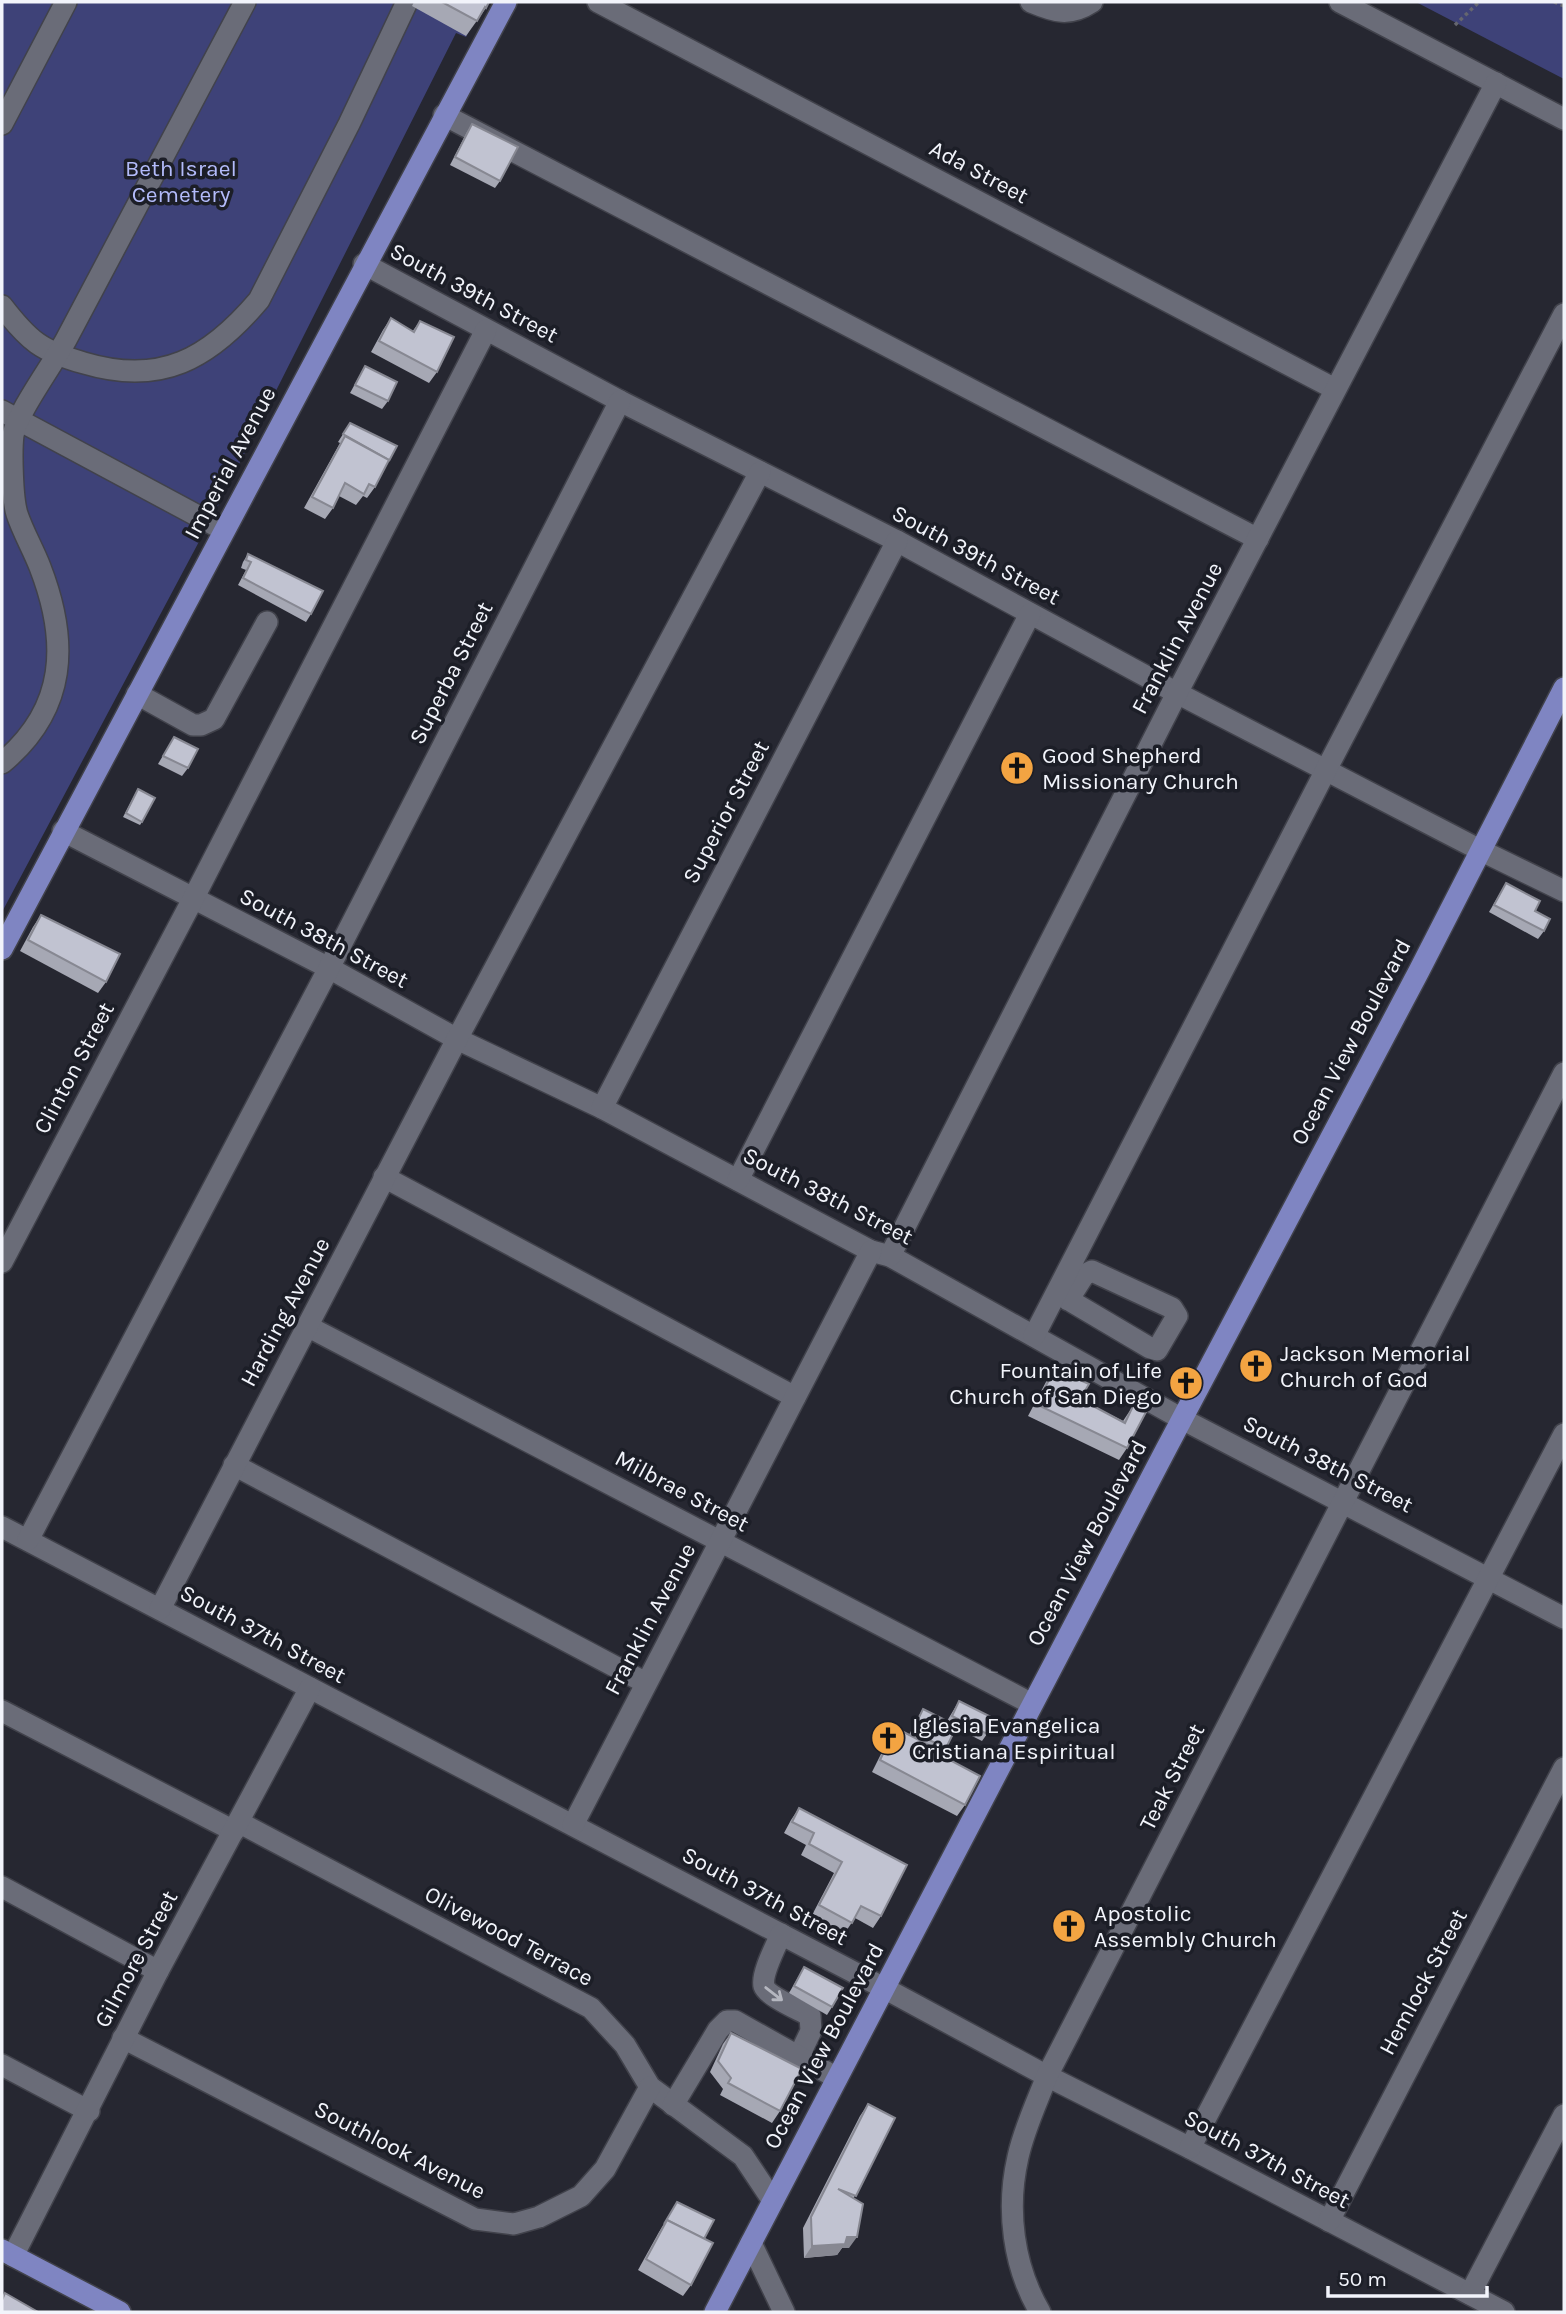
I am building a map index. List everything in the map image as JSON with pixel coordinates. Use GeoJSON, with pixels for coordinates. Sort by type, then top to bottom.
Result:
{"type":"FeatureCollection","features":[{"type":"Feature","properties":{"kind":"main road","name":"Imperial Avenue"},"geometry":{"type":"LineString","coordinates":[[2,949],[364,264],[506,2]]}},
{"type":"Feature","properties":{"kind":"main road","name":"Ocean View Boulevard"},"geometry":{"type":"LineString","coordinates":[[715,2312],[1564,688]]}},
{"type":"Feature","properties":{"kind":"main road"},"geometry":{"type":"LineString","coordinates":[[8,2253],[120,2312]]}},
{"type":"Feature","properties":{"kind":"street"},"geometry":{"type":"LineString","coordinates":[[2,124],[66,2]]}},
{"type":"Feature","properties":{"kind":"street"},"geometry":{"type":"LineString","coordinates":[[2,763],[21,747],[47,709],[57,673],[55,617],[41,568],[16,511],[10,415],[58,356],[245,2]]}},
{"type":"Feature","properties":{"kind":"street"},"geometry":{"type":"LineString","coordinates":[[2,306],[38,345],[58,356],[106,370],[127,373],[155,370],[182,363],[206,350],[243,318],[259,300],[349,124],[407,2]]}},
{"type":"Feature","properties":{"kind":"street","name":"Ada Street"},"geometry":{"type":"LineString","coordinates":[[598,2],[1335,389]]}},
{"type":"Feature","properties":{"kind":"street"},"geometry":{"type":"LineString","coordinates":[[1031,2],[1053,12],[1080,10],[1092,2]]}},
{"type":"Feature","properties":{"kind":"street"},"geometry":{"type":"LineString","coordinates":[[1340,2],[1564,119]]}},
{"type":"Feature","properties":{"kind":"street","name":"Franklin Avenue"},"geometry":{"type":"LineString","coordinates":[[573,1825],[795,1397],[881,1254],[1496,83]]}},
{"type":"Feature","properties":{"kind":"street"},"geometry":{"type":"LineString","coordinates":[[444,115],[1258,539]]}},
{"type":"Feature","properties":{"kind":"street","name":"South 39th Street"},"geometry":{"type":"LineString","coordinates":[[364,264],[620,401],[897,541],[1326,770],[1564,891]]}},
{"type":"Feature","properties":{"kind":"street"},"geometry":{"type":"LineString","coordinates":[[1034,1336],[1062,1296],[1326,770],[1564,314]]}},
{"type":"Feature","properties":{"kind":"street","name":"Clinton Street"},"geometry":{"type":"LineString","coordinates":[[2,1262],[193,899],[486,330]]}},
{"type":"Feature","properties":{"kind":"street","name":"Superba Street"},"geometry":{"type":"LineString","coordinates":[[28,1540],[329,968],[620,401]]}},
{"type":"Feature","properties":{"kind":"street"},"geometry":{"type":"LineString","coordinates":[[10,415],[224,530]]}},
{"type":"Feature","properties":{"kind":"street","name":"Harding Avenue"},"geometry":{"type":"LineString","coordinates":[[160,1609],[384,1177],[760,472]]}},
{"type":"Feature","properties":{"kind":"street","name":"Superior Street"},"geometry":{"type":"LineString","coordinates":[[602,1108],[897,541]]}},
{"type":"Feature","properties":{"kind":"street"},"geometry":{"type":"LineString","coordinates":[[738,1180],[1030,614]]}},
{"type":"Feature","properties":{"kind":"street"},"geometry":{"type":"LineString","coordinates":[[137,694],[193,725],[201,725],[214,719],[267,622]]}},
{"type":"Feature","properties":{"kind":"street","name":"South 38th Street"},"geometry":{"type":"LineString","coordinates":[[63,831],[329,968],[457,1039],[602,1108],[881,1254],[1182,1419],[1564,1618]]}},
{"type":"Feature","properties":{"kind":"street","name":"Teak Street"},"geometry":{"type":"LineString","coordinates":[[1040,2312],[1017,2255],[1012,2206],[1018,2155],[1047,2076],[1564,1073]]}},
{"type":"Feature","properties":{"kind":"street"},"geometry":{"type":"LineString","coordinates":[[384,1177],[795,1397]]}},
{"type":"Feature","properties":{"kind":"street"},"geometry":{"type":"LineString","coordinates":[[1092,1271],[1172,1308],[1177,1316],[1157,1350],[1062,1296],[1092,1271]]}},
{"type":"Feature","properties":{"kind":"street","name":"Milbrae Street"},"geometry":{"type":"LineString","coordinates":[[307,1326],[1032,1703]]}},
{"type":"Feature","properties":{"kind":"street"},"geometry":{"type":"LineString","coordinates":[[1190,2148],[1564,1434]]}},
{"type":"Feature","properties":{"kind":"street"},"geometry":{"type":"LineString","coordinates":[[234,1465],[646,1683]]}},
{"type":"Feature","properties":{"kind":"street","name":"South 37th Street"},"geometry":{"type":"LineString","coordinates":[[2,1527],[1047,2076],[1504,2312]]}},
{"type":"Feature","properties":{"kind":"street","name":"Gilmore Street"},"geometry":{"type":"LineString","coordinates":[[8,2253],[89,2110],[158,1971],[310,1688]]}},
{"type":"Feature","properties":{"kind":"street","name":"Olivewood Terrace"},"geometry":{"type":"LineString","coordinates":[[2,1711],[237,1827],[591,2008],[625,2045],[650,2087],[743,2156],[773,2201]]}},
{"type":"Feature","properties":{"kind":"street","name":"Hemlock Street"},"geometry":{"type":"LineString","coordinates":[[1329,2221],[1564,1768]]}},
{"type":"Feature","properties":{"kind":"street"},"geometry":{"type":"LineString","coordinates":[[2,1887],[158,1971]]}},
{"type":"Feature","properties":{"kind":"street"},"geometry":{"type":"LineString","coordinates":[[781,1934],[765,1973],[764,1986],[769,1993],[810,2015],[811,2031],[799,2056]]}},
{"type":"Feature","properties":{"kind":"street"},"geometry":{"type":"LineString","coordinates":[[673,2105],[718,2030],[727,2021],[735,2021],[837,2078]]}},
{"type":"Feature","properties":{"kind":"street","name":"Southlook Avenue"},"geometry":{"type":"LineString","coordinates":[[124,2038],[475,2219],[514,2224],[539,2217],[581,2196],[605,2169],[650,2087]]}},
{"type":"Feature","properties":{"kind":"street"},"geometry":{"type":"LineString","coordinates":[[2,2065],[89,2110]]}},
{"type":"Feature","properties":{"kind":"street"},"geometry":{"type":"LineString","coordinates":[[1470,2294],[1564,2115]]}},
{"type":"Feature","properties":{"kind":"street"},"geometry":{"type":"LineString","coordinates":[[751,2243],[784,2312]]}},
{"type":"Feature","properties":{"kind":"path"},"geometry":{"type":"LineString","coordinates":[[1455,25],[1479,2]]}},
{"type":"Feature","properties":{"kind":"path"},"geometry":{"type":"LineString","coordinates":[[1554,2],[1564,6]]}},
{"type":"Feature","properties":{"kind":"green space","name":"Beth Israel Cemetery"},"geometry":{"type":"Polygon","coordinates":[[[2,2],[484,2],[466,37],[456,33],[219,504],[2,912],[2,2]]]}},
{"type":"Feature","properties":{"kind":"green space"},"geometry":{"type":"Polygon","coordinates":[[[1416,2],[1564,2],[1564,79],[1416,2]]]}},
{"type":"Feature","properties":{"kind":"building"},"geometry":{"type":"Polygon","coordinates":[[[442,2],[489,2],[477,21],[442,2]]]}},
{"type":"Feature","properties":{"kind":"building"},"geometry":{"type":"Polygon","coordinates":[[[472,124],[518,147],[500,181],[455,157],[472,124]]]}},
{"type":"Feature","properties":{"kind":"building"},"geometry":{"type":"Polygon","coordinates":[[[391,318],[414,332],[420,321],[454,337],[437,372],[379,341],[391,318]]]}},
{"type":"Feature","properties":{"kind":"building"},"geometry":{"type":"Polygon","coordinates":[[[365,366],[397,382],[388,401],[355,385],[365,366]]]}},
{"type":"Feature","properties":{"kind":"building"},"geometry":{"type":"Polygon","coordinates":[[[350,423],[397,446],[389,461],[343,434],[350,423]]]}},
{"type":"Feature","properties":{"kind":"building"},"geometry":{"type":"Polygon","coordinates":[[[345,436],[389,460],[375,487],[369,484],[364,494],[345,483],[333,508],[312,497],[345,436]]]}},
{"type":"Feature","properties":{"kind":"building"},"geometry":{"type":"Polygon","coordinates":[[[248,554],[323,591],[311,614],[243,578],[251,562],[246,560],[248,554]]]}},
{"type":"Feature","properties":{"kind":"building"},"geometry":{"type":"Polygon","coordinates":[[[174,737],[198,749],[188,768],[163,756],[174,737]]]}},
{"type":"Feature","properties":{"kind":"building"},"geometry":{"type":"Polygon","coordinates":[[[138,789],[155,798],[142,822],[126,813],[138,789]]]}},
{"type":"Feature","properties":{"kind":"building"},"geometry":{"type":"Polygon","coordinates":[[[1506,883],[1540,901],[1535,911],[1550,919],[1544,931],[1494,905],[1506,883]]]}},
{"type":"Feature","properties":{"kind":"building"},"geometry":{"type":"Polygon","coordinates":[[[41,915],[120,954],[106,982],[28,940],[41,915]]]}},
{"type":"Feature","properties":{"kind":"building"},"geometry":{"type":"Polygon","coordinates":[[[1055,1369],[1089,1384],[1080,1399],[1125,1423],[1133,1406],[1146,1412],[1127,1448],[1036,1404],[1055,1369]]]}},
{"type":"Feature","properties":{"kind":"building"},"geometry":{"type":"Polygon","coordinates":[[[959,1701],[995,1719],[987,1734],[952,1716],[959,1701]]]}},
{"type":"Feature","properties":{"kind":"building"},"geometry":{"type":"Polygon","coordinates":[[[923,1709],[957,1726],[946,1748],[912,1732],[923,1709]]]}},
{"type":"Feature","properties":{"kind":"building"},"geometry":{"type":"Polygon","coordinates":[[[896,1728],[946,1754],[944,1757],[980,1776],[965,1805],[880,1760],[896,1728]]]}},
{"type":"Feature","properties":{"kind":"building"},"geometry":{"type":"Polygon","coordinates":[[[799,1808],[907,1865],[881,1916],[861,1906],[852,1923],[819,1905],[842,1862],[809,1844],[814,1833],[792,1822],[799,1808]]]}},
{"type":"Feature","properties":{"kind":"building"},"geometry":{"type":"Polygon","coordinates":[[[804,1967],[843,1988],[832,2007],[794,1986],[804,1967]]]}},
{"type":"Feature","properties":{"kind":"building"},"geometry":{"type":"Polygon","coordinates":[[[731,2033],[802,2069],[780,2111],[728,2083],[731,2078],[718,2061],[731,2033]]]}},
{"type":"Feature","properties":{"kind":"building"},"geometry":{"type":"Polygon","coordinates":[[[868,2104],[895,2118],[856,2196],[838,2189],[863,2204],[857,2237],[847,2237],[845,2244],[812,2246],[811,2217],[868,2104]]]}},
{"type":"Feature","properties":{"kind":"building"},"geometry":{"type":"Polygon","coordinates":[[[677,2202],[714,2220],[704,2239],[667,2220],[664,2224],[677,2202]]]}},
{"type":"Feature","properties":{"kind":"building"},"geometry":{"type":"Polygon","coordinates":[[[667,2220],[713,2243],[691,2285],[646,2259],[667,2220]]]}},
{"type":"Feature","properties":{"kind":"building"},"geometry":{"type":"Polygon","coordinates":[[[5,2293],[38,2312],[2,2312],[5,2293]]]}},
{"type":"Feature","properties":{"kind":"place","name":"Good Shepherd Missionary Church"},"geometry":{"type":"Point","coordinates":[1017,768]}},
{"type":"Feature","properties":{"kind":"place","name":"Jackson Memorial Church of God"},"geometry":{"type":"Point","coordinates":[1256,1366]}},
{"type":"Feature","properties":{"kind":"place","name":"Fountain of Life Church of San Diego"},"geometry":{"type":"Point","coordinates":[1186,1383]}},
{"type":"Feature","properties":{"kind":"place","name":"Iglesia Evangelica Cristiana Espiritual"},"geometry":{"type":"Point","coordinates":[888,1738]}},
{"type":"Feature","properties":{"kind":"place","name":"Apostolic Assembly Church"},"geometry":{"type":"Point","coordinates":[1069,1926]}}]}
